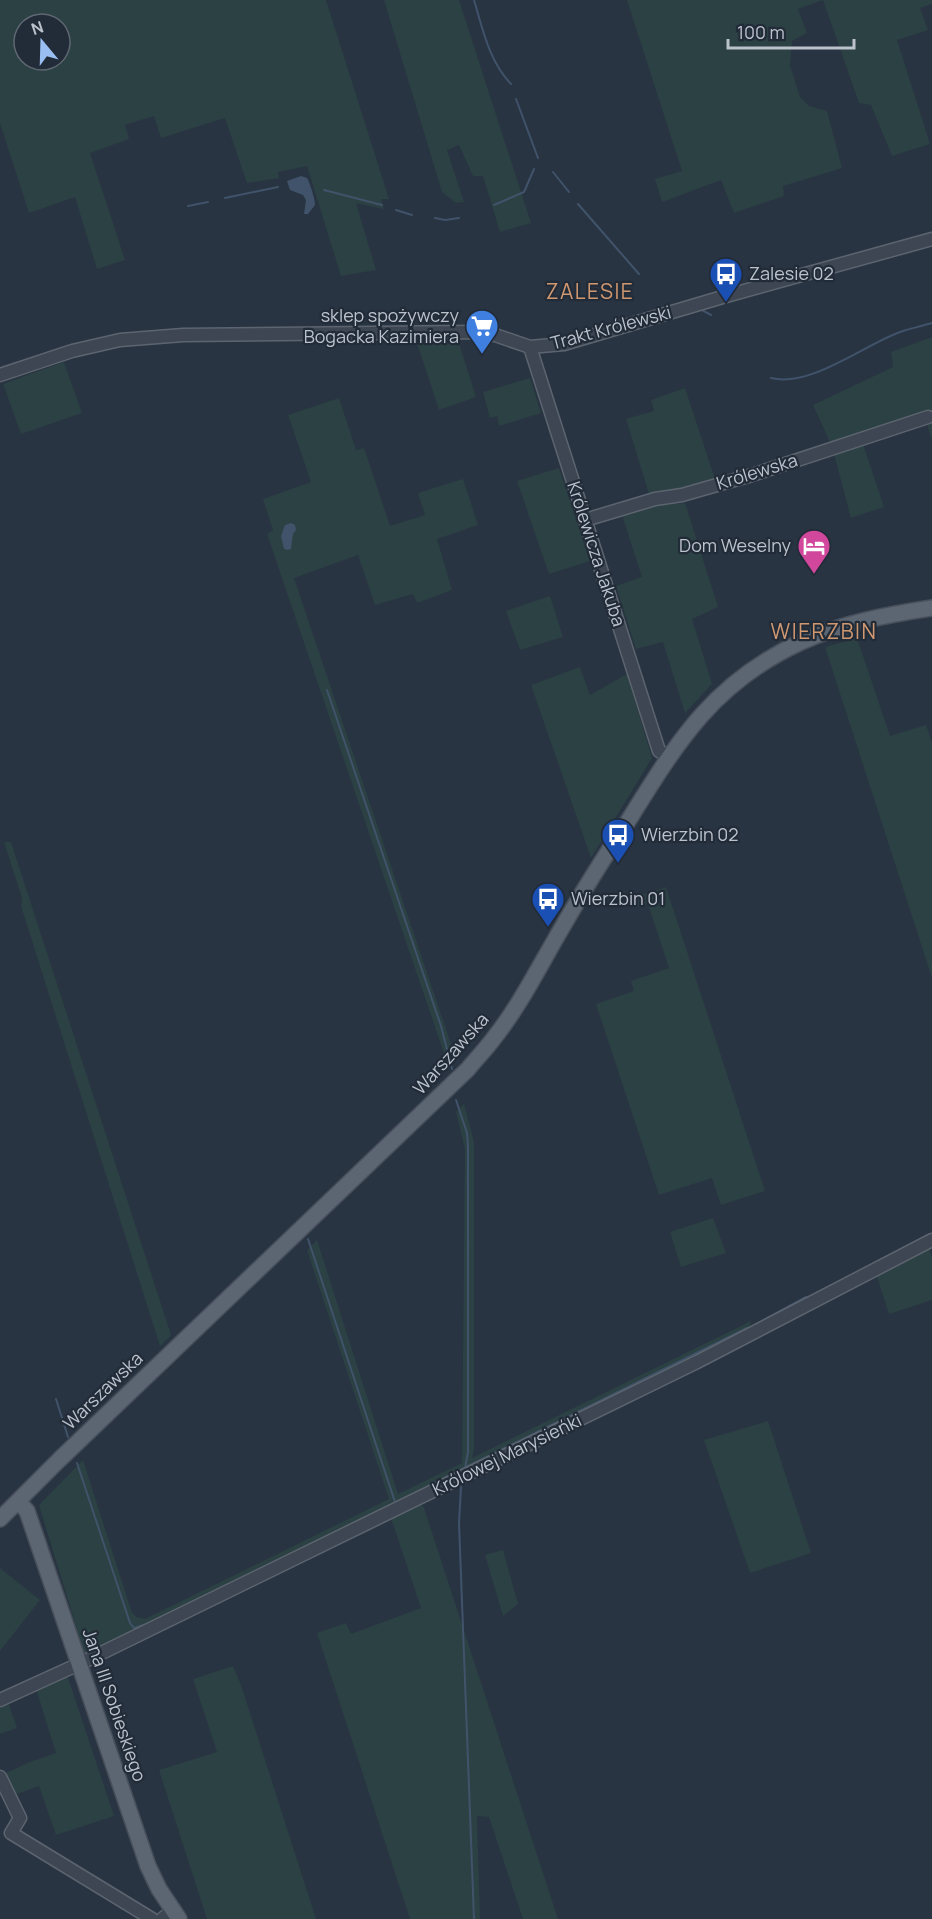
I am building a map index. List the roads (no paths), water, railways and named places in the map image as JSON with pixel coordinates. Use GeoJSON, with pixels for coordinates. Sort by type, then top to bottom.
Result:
{"type":"FeatureCollection","features":[{"type":"Feature","properties":{"kind":"main road","name":"Warszawska"},"geometry":{"type":"LineString","coordinates":[[0,1519],[468,1070],[495,1038],[519,1001],[564,923],[668,756],[691,725],[714,700],[749,672],[783,651],[820,634],[858,621],[932,608]]}},
{"type":"Feature","properties":{"kind":"main road","name":"Jana III Sobieskiego"},"geometry":{"type":"LineString","coordinates":[[18,1501],[27,1511],[148,1866],[171,1916]]}},
{"type":"Feature","properties":{"kind":"street","name":"Trakt Królewski"},"geometry":{"type":"LineString","coordinates":[[0,375],[72,351],[120,340],[183,335],[471,332],[495,335],[530,347],[564,344],[932,239]]}},
{"type":"Feature","properties":{"kind":"street","name":"Królewicza Jakuba"},"geometry":{"type":"LineString","coordinates":[[530,347],[659,751],[668,756]]}},
{"type":"Feature","properties":{"kind":"street","name":"Królewska"},"geometry":{"type":"LineString","coordinates":[[585,520],[655,499],[682,495],[752,475],[928,417]]}},
{"type":"Feature","properties":{"kind":"street","name":"Królowej Marysieńki"},"geometry":{"type":"LineString","coordinates":[[0,1700],[79,1664],[698,1362],[932,1240]]}},
{"type":"Feature","properties":{"kind":"street"},"geometry":{"type":"LineString","coordinates":[[0,1777],[20,1818],[11,1833],[152,1919]]}},
{"type":"Feature","properties":{"kind":"water"},"geometry":{"type":"Polygon","coordinates":[[[301,176],[307,178],[314,199],[315,205],[308,214],[304,214],[306,200],[303,195],[290,190],[287,181],[301,176]]]}},
{"type":"Feature","properties":{"kind":"water"},"geometry":{"type":"Polygon","coordinates":[[[291,523],[295,525],[296,530],[293,534],[291,549],[288,550],[284,549],[281,536],[285,525],[291,523]]]}},
{"type":"Feature","properties":{"kind":"waterway"},"geometry":{"type":"LineString","coordinates":[[474,0],[492,55],[511,84]]}},
{"type":"Feature","properties":{"kind":"waterway"},"geometry":{"type":"LineString","coordinates":[[516,99],[538,158]]}},
{"type":"Feature","properties":{"kind":"waterway"},"geometry":{"type":"LineString","coordinates":[[494,205],[524,192],[534,169]]}},
{"type":"Feature","properties":{"kind":"waterway"},"geometry":{"type":"LineString","coordinates":[[553,172],[569,192]]}},
{"type":"Feature","properties":{"kind":"waterway"},"geometry":{"type":"LineString","coordinates":[[225,198],[278,187]]}},
{"type":"Feature","properties":{"kind":"waterway"},"geometry":{"type":"LineString","coordinates":[[324,190],[382,205]]}},
{"type":"Feature","properties":{"kind":"waterway"},"geometry":{"type":"LineString","coordinates":[[188,206],[208,202]]}},
{"type":"Feature","properties":{"kind":"waterway"},"geometry":{"type":"LineString","coordinates":[[578,204],[639,274]]}},
{"type":"Feature","properties":{"kind":"waterway"},"geometry":{"type":"LineString","coordinates":[[396,210],[412,215]]}},
{"type":"Feature","properties":{"kind":"waterway"},"geometry":{"type":"LineString","coordinates":[[435,218],[445,220],[459,218]]}},
{"type":"Feature","properties":{"kind":"waterway"},"geometry":{"type":"LineString","coordinates":[[700,309],[711,315]]}},
{"type":"Feature","properties":{"kind":"waterway"},"geometry":{"type":"LineString","coordinates":[[771,378],[803,377],[837,364],[886,338],[932,323]]}},
{"type":"Feature","properties":{"kind":"waterway"},"geometry":{"type":"LineString","coordinates":[[327,690],[441,1026],[452,1069]]}},
{"type":"Feature","properties":{"kind":"waterway"},"geometry":{"type":"LineString","coordinates":[[456,1100],[467,1133],[468,1146],[468,1452],[465,1468]]}},
{"type":"Feature","properties":{"kind":"waterway"},"geometry":{"type":"LineString","coordinates":[[308,1239],[395,1502]]}},
{"type":"Feature","properties":{"kind":"waterway"},"geometry":{"type":"LineString","coordinates":[[762,1321],[806,1297]]}},
{"type":"Feature","properties":{"kind":"waterway"},"geometry":{"type":"LineString","coordinates":[[444,1478],[747,1328]]}},
{"type":"Feature","properties":{"kind":"waterway"},"geometry":{"type":"LineString","coordinates":[[56,1399],[68,1437]]}},
{"type":"Feature","properties":{"kind":"waterway"},"geometry":{"type":"LineString","coordinates":[[77,1463],[130,1623],[134,1628],[147,1624],[432,1485]]}},
{"type":"Feature","properties":{"kind":"waterway"},"geometry":{"type":"LineString","coordinates":[[461,1487],[459,1523],[474,1919]]}},
{"type":"Feature","properties":{"kind":"place","name":"Zalesie 02"},"geometry":{"type":"Point","coordinates":[726,303]}},
{"type":"Feature","properties":{"kind":"place","name":"sklep spożywczy Bogacka Kazimiera"},"geometry":{"type":"Point","coordinates":[482,355]}},
{"type":"Feature","properties":{"kind":"place","name":"Dom Weselny"},"geometry":{"type":"Point","coordinates":[814,575]}},
{"type":"Feature","properties":{"kind":"place","name":"Wierzbin 02"},"geometry":{"type":"Point","coordinates":[618,864]}},
{"type":"Feature","properties":{"kind":"place","name":"Wierzbin 01"},"geometry":{"type":"Point","coordinates":[548,928]}},
{"type":"Feature","properties":{"kind":"district","name":"ZALESIE"},"geometry":{"type":"Point","coordinates":[590,292]}},
{"type":"Feature","properties":{"kind":"district","name":"WIERZBIN"},"geometry":{"type":"Point","coordinates":[824,632]}}]}
